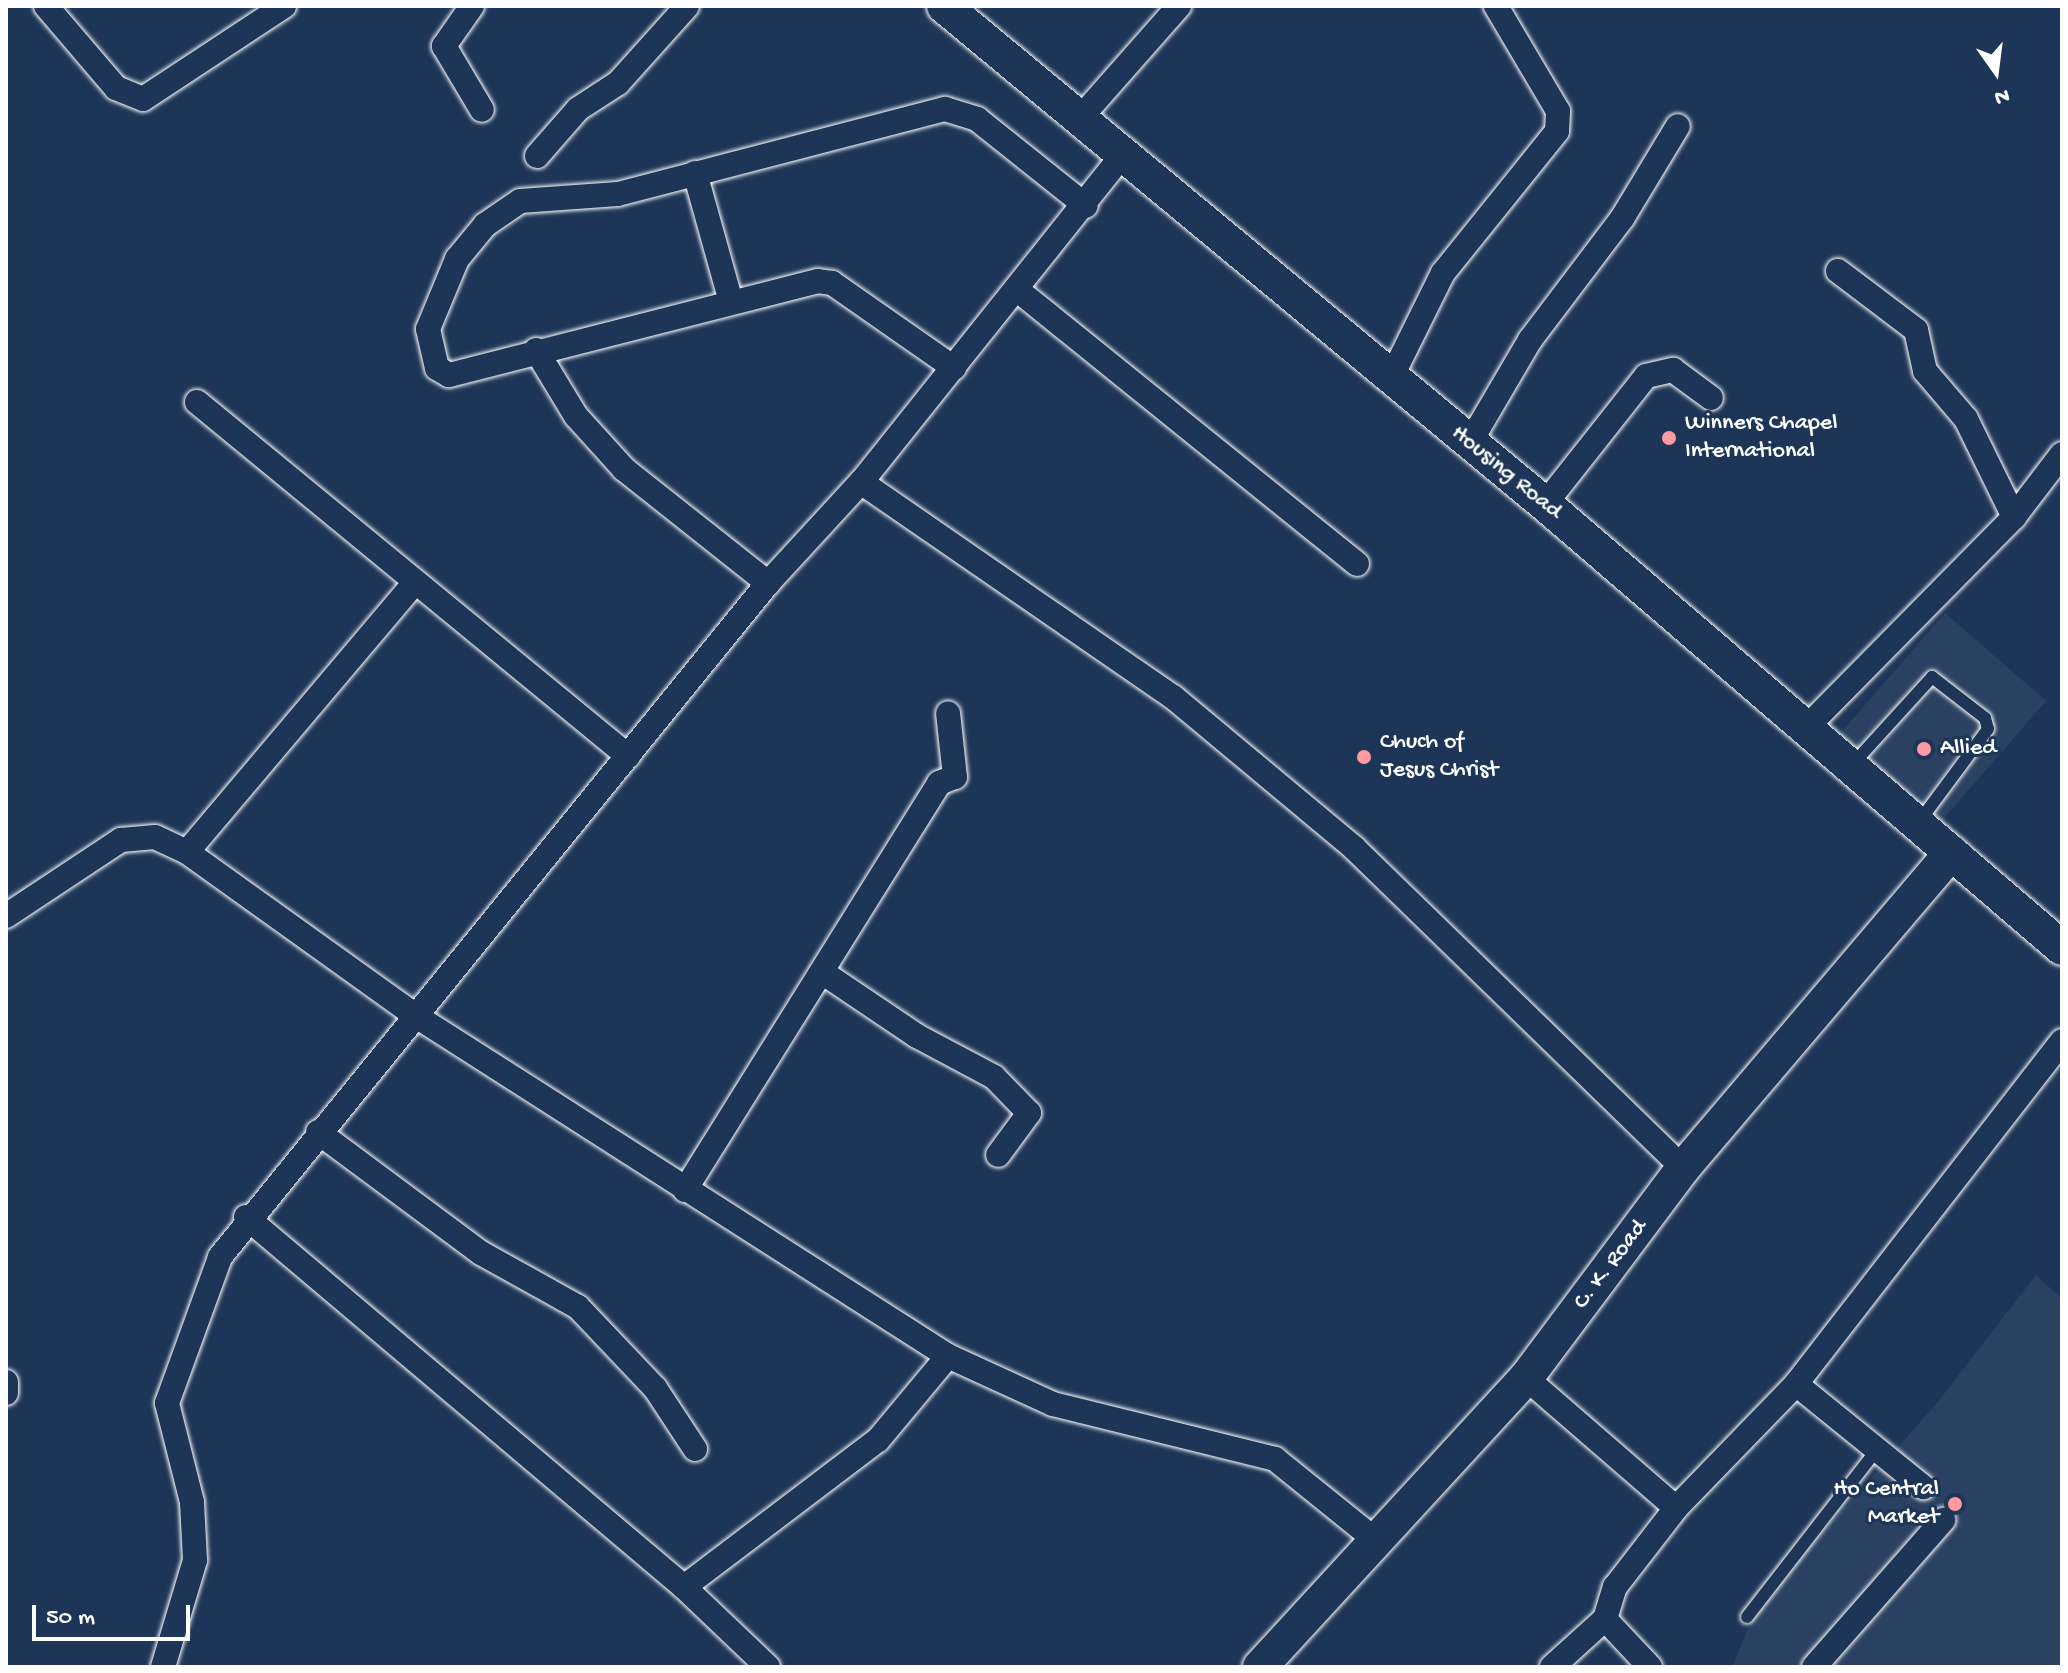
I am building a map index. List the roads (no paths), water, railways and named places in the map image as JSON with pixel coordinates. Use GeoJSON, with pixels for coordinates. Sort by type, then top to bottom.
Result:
{"type":"FeatureCollection","features":[{"type":"Feature","properties":{"kind":"street"},"geometry":{"type":"LineString","coordinates":[[46,6],[116,88],[143,99],[284,6]]}},
{"type":"Feature","properties":{"kind":"street"},"geometry":{"type":"LineString","coordinates":[[472,6],[444,46],[482,110]]}},
{"type":"Feature","properties":{"kind":"street"},"geometry":{"type":"LineString","coordinates":[[537,156],[578,109],[618,83],[687,6]]}},
{"type":"Feature","properties":{"kind":"street","name":"Housing Road"},"geometry":{"type":"LineString","coordinates":[[944,6],[1082,116],[1469,444],[1545,504],[1804,730],[2062,948]]}},
{"type":"Feature","properties":{"kind":"street"},"geometry":{"type":"LineString","coordinates":[[1082,116],[1179,6]]}},
{"type":"Feature","properties":{"kind":"street"},"geometry":{"type":"LineString","coordinates":[[1391,378],[1443,273],[1557,131],[1558,111],[1496,6]]}},
{"type":"Feature","properties":{"kind":"street"},"geometry":{"type":"LineString","coordinates":[[954,368],[832,283],[798,281],[449,375],[437,368],[428,329],[432,305],[485,225],[520,201],[618,194],[954,108],[1086,206]]}},
{"type":"Feature","properties":{"kind":"street"},"geometry":{"type":"LineString","coordinates":[[1469,444],[1530,340],[1623,217],[1678,126]]}},
{"type":"Feature","properties":{"kind":"street"},"geometry":{"type":"LineString","coordinates":[[163,1667],[195,1560],[192,1502],[167,1403],[205,1288],[246,1217],[416,1016],[768,583],[861,482],[1020,292],[1124,153]]}},
{"type":"Feature","properties":{"kind":"street"},"geometry":{"type":"LineString","coordinates":[[695,173],[730,298]]}},
{"type":"Feature","properties":{"kind":"street"},"geometry":{"type":"LineString","coordinates":[[1838,271],[1916,330],[1925,371],[1966,419],[2014,517]]}},
{"type":"Feature","properties":{"kind":"street"},"geometry":{"type":"LineString","coordinates":[[1020,292],[1357,564]]}},
{"type":"Feature","properties":{"kind":"street"},"geometry":{"type":"LineString","coordinates":[[536,350],[576,416],[624,469],[768,583]]}},
{"type":"Feature","properties":{"kind":"street"},"geometry":{"type":"LineString","coordinates":[[1545,504],[1646,376],[1673,370],[1711,398]]}},
{"type":"Feature","properties":{"kind":"street"},"geometry":{"type":"LineString","coordinates":[[197,402],[413,585],[628,756]]}},
{"type":"Feature","properties":{"kind":"street"},"geometry":{"type":"LineString","coordinates":[[1804,730],[2014,517],[2052,484],[2062,454]]}},
{"type":"Feature","properties":{"kind":"street"},"geometry":{"type":"LineString","coordinates":[[861,482],[1173,697],[1365,858],[1683,1168]]}},
{"type":"Feature","properties":{"kind":"street"},"geometry":{"type":"LineString","coordinates":[[187,852],[413,585]]}},
{"type":"Feature","properties":{"kind":"street"},"geometry":{"type":"LineString","coordinates":[[685,1190],[939,783],[955,777],[948,713]]}},
{"type":"Feature","properties":{"kind":"street"},"geometry":{"type":"LineString","coordinates":[[6,916],[121,840],[155,837],[187,852],[416,1016],[948,1356],[1053,1404],[1275,1459],[1373,1538]]}},
{"type":"Feature","properties":{"kind":"street","name":"C. K. Road"},"geometry":{"type":"LineString","coordinates":[[1260,1667],[1373,1538],[1526,1378],[1683,1168],[1951,853]]}},
{"type":"Feature","properties":{"kind":"street"},"geometry":{"type":"LineString","coordinates":[[822,972],[917,1036],[994,1077],[1029,1113],[998,1155]]}},
{"type":"Feature","properties":{"kind":"street"},"geometry":{"type":"LineString","coordinates":[[1552,1667],[1605,1619],[1615,1587],[1676,1508],[1796,1384],[2062,1041]]}},
{"type":"Feature","properties":{"kind":"street"},"geometry":{"type":"LineString","coordinates":[[318,1132],[481,1253],[585,1313],[655,1388],[695,1449]]}},
{"type":"Feature","properties":{"kind":"street"},"geometry":{"type":"LineString","coordinates":[[246,1217],[684,1587],[768,1667]]}},
{"type":"Feature","properties":{"kind":"street"},"geometry":{"type":"LineString","coordinates":[[684,1587],[878,1440],[948,1356]]}},
{"type":"Feature","properties":{"kind":"street"},"geometry":{"type":"LineString","coordinates":[[1526,1378],[1676,1508]]}},
{"type":"Feature","properties":{"kind":"street"},"geometry":{"type":"LineString","coordinates":[[6,1382],[6,1393]]}},
{"type":"Feature","properties":{"kind":"street"},"geometry":{"type":"LineString","coordinates":[[1796,1384],[1875,1452],[1923,1487]]}},
{"type":"Feature","properties":{"kind":"street"},"geometry":{"type":"LineString","coordinates":[[1814,1667],[1943,1520]]}},
{"type":"Feature","properties":{"kind":"street"},"geometry":{"type":"LineString","coordinates":[[1605,1619],[1650,1667]]}},
{"type":"Feature","properties":{"kind":"lane"},"geometry":{"type":"LineString","coordinates":[[1850,768],[1932,677],[1985,718],[1988,729],[1917,825]]}},
{"type":"Feature","properties":{"kind":"lane"},"geometry":{"type":"LineString","coordinates":[[1747,1617],[1875,1452]]}},
{"type":"Feature","properties":{"kind":"place","name":"Winners Chapel International"},"geometry":{"type":"Point","coordinates":[1669,438]}},
{"type":"Feature","properties":{"kind":"place","name":"Allied"},"geometry":{"type":"Point","coordinates":[1924,749]}},
{"type":"Feature","properties":{"kind":"place","name":"Chuch of Jesus Christ"},"geometry":{"type":"Point","coordinates":[1364,757]}},
{"type":"Feature","properties":{"kind":"place","name":"Ho Central Market"},"geometry":{"type":"Point","coordinates":[1955,1504]}}]}
